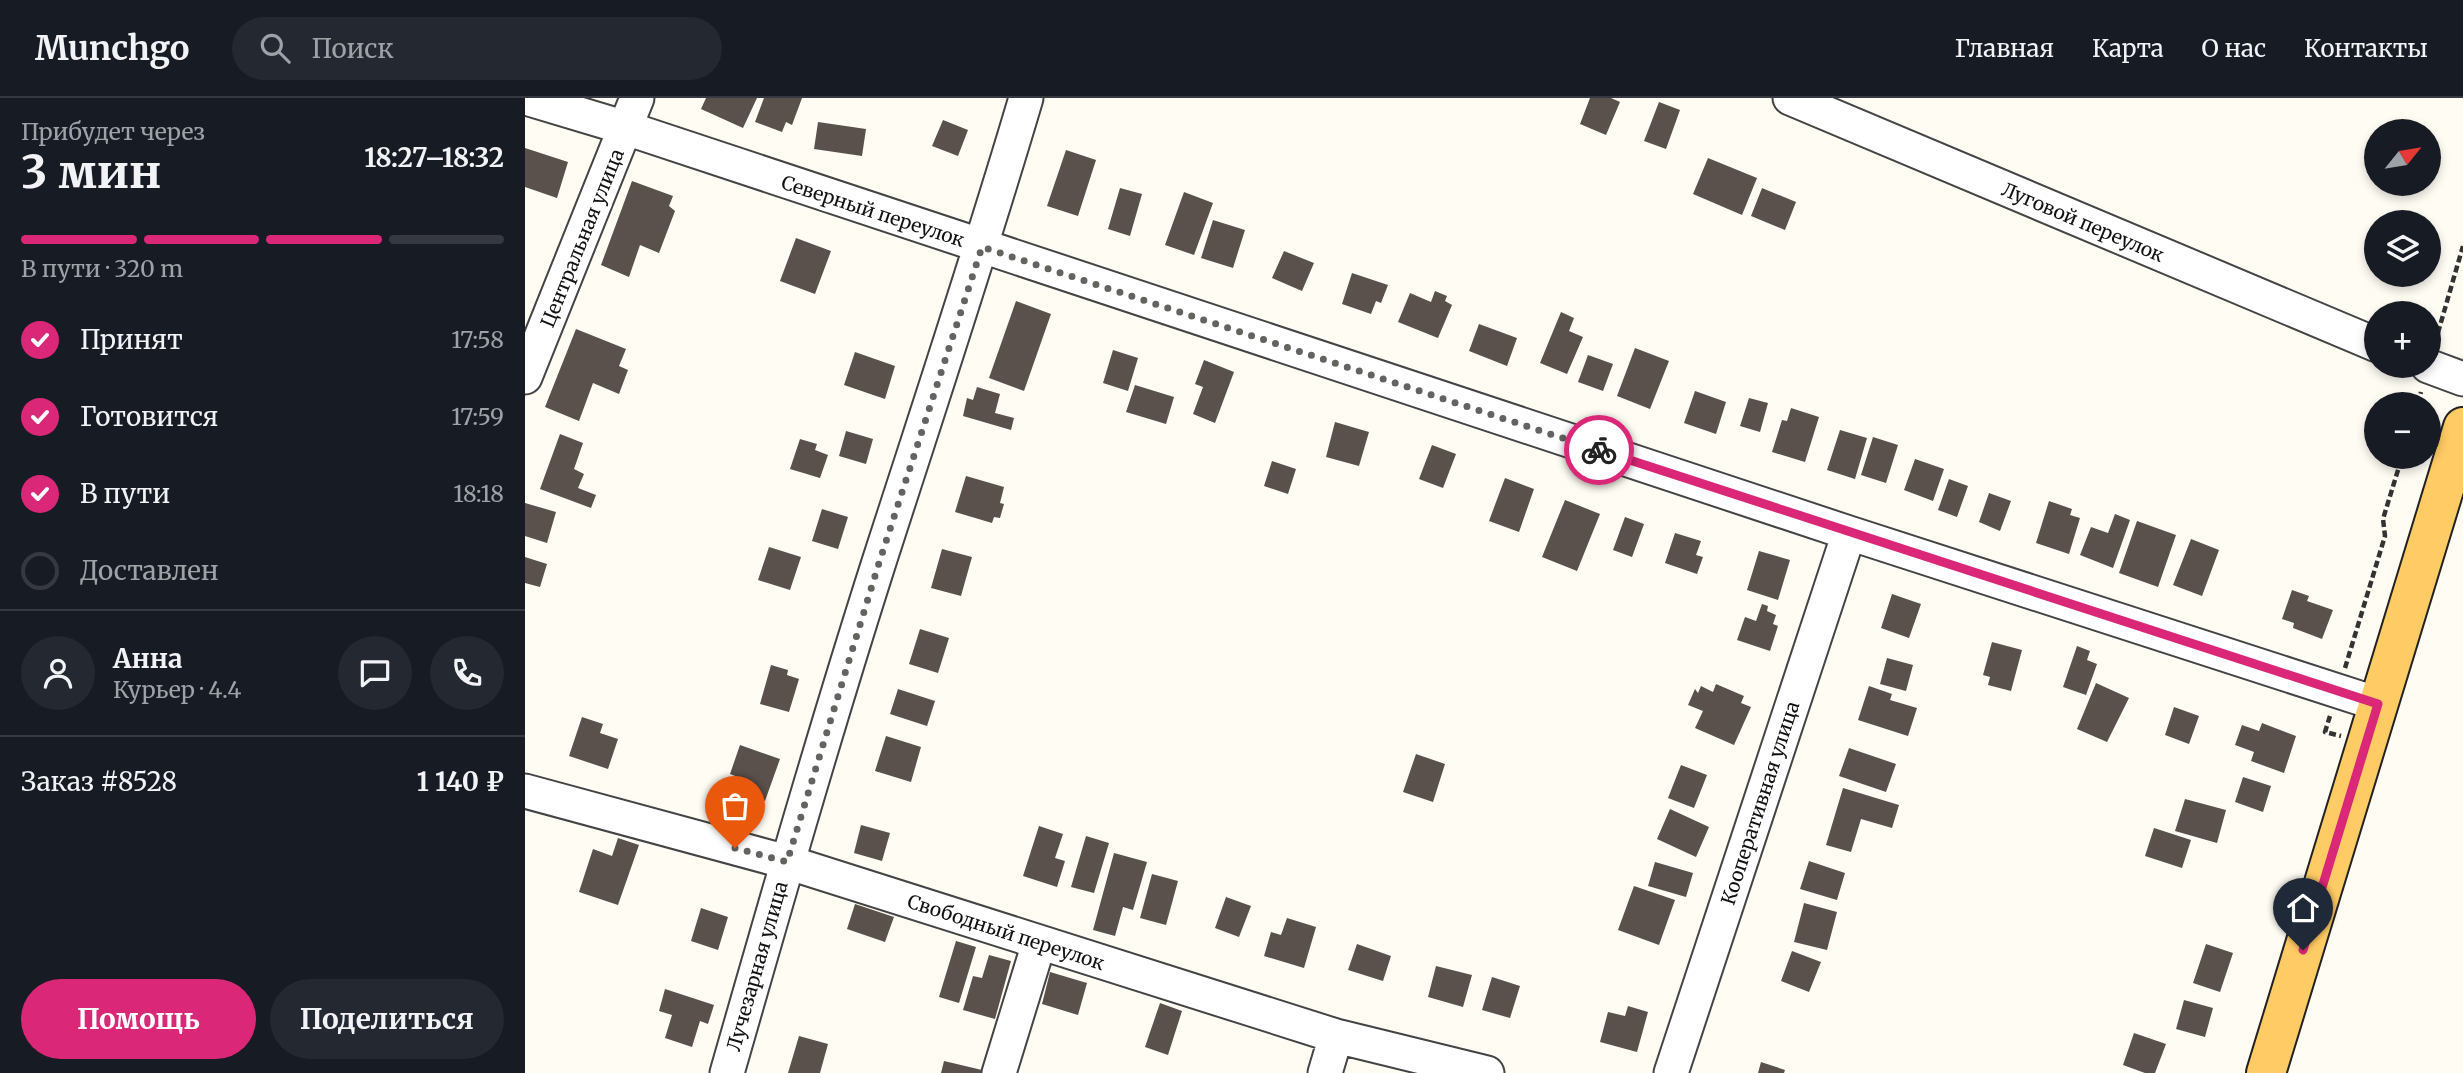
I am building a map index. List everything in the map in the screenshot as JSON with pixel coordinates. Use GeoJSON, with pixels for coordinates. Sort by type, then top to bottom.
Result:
{"type":"FeatureCollection","features":[{"type":"Feature","properties":{"kind":"main road"},"geometry":{"type":"LineString","coordinates":[[2266,1073],[2463,427]]}},
{"type":"Feature","properties":{"kind":"street","name":"Северный переулок"},"geometry":{"type":"LineString","coordinates":[[526,98],[631,113],[982,247],[2378,704]]}},
{"type":"Feature","properties":{"kind":"street","name":"Лучезарная улица"},"geometry":{"type":"LineString","coordinates":[[727,1073],[787,862],[883,550],[982,247],[1026,98]]}},
{"type":"Feature","properties":{"kind":"street","name":"Луговой переулок"},"geometry":{"type":"LineString","coordinates":[[1790,98],[2364,340]]}},
{"type":"Feature","properties":{"kind":"street","name":"Центральная улица"},"geometry":{"type":"LineString","coordinates":[[525,377],[631,113]]}},
{"type":"Feature","properties":{"kind":"street"},"geometry":{"type":"LineString","coordinates":[[2441,365],[2463,379]]}},
{"type":"Feature","properties":{"kind":"street","name":"Кооперативная улица"},"geometry":{"type":"LineString","coordinates":[[1671,1073],[1849,533]]}},
{"type":"Feature","properties":{"kind":"street","name":"Свободный переулок"},"geometry":{"type":"LineString","coordinates":[[525,791],[787,862],[1336,1036],[1487,1073]]}},
{"type":"Feature","properties":{"kind":"street"},"geometry":{"type":"LineString","coordinates":[[999,1073],[1039,943]]}},
{"type":"Feature","properties":{"kind":"street"},"geometry":{"type":"LineString","coordinates":[[1325,1073],[1336,1036]]}},
{"type":"Feature","properties":{"kind":"path"},"geometry":{"type":"LineString","coordinates":[[2441,324],[2463,246]]}},
{"type":"Feature","properties":{"kind":"path"},"geometry":{"type":"LineString","coordinates":[[2338,692],[2385,536],[2383,519],[2398,469]]}},
{"type":"Feature","properties":{"kind":"building"},"geometry":{"type":"Polygon","coordinates":[[[706,98],[757,98],[743,128],[701,109],[706,98]]]}},
{"type":"Feature","properties":{"kind":"building"},"geometry":{"type":"Polygon","coordinates":[[[764,98],[802,98],[792,125],[786,122],[782,132],[755,122],[764,98]]]}},
{"type":"Feature","properties":{"kind":"building"},"geometry":{"type":"Polygon","coordinates":[[[1590,98],[1611,98],[1620,102],[1606,135],[1580,124],[1590,98]]]}},
{"type":"Feature","properties":{"kind":"building"},"geometry":{"type":"Polygon","coordinates":[[[1659,102],[1680,110],[1666,149],[1644,141],[1659,102]]]}},
{"type":"Feature","properties":{"kind":"building"},"geometry":{"type":"Polygon","coordinates":[[[943,120],[968,130],[958,156],[932,146],[943,120]]]}},
{"type":"Feature","properties":{"kind":"building"},"geometry":{"type":"Polygon","coordinates":[[[818,122],[866,129],[862,156],[814,149],[818,122]]]}},
{"type":"Feature","properties":{"kind":"building"},"geometry":{"type":"Polygon","coordinates":[[[525,148],[568,162],[557,198],[525,187],[525,148]]]}},
{"type":"Feature","properties":{"kind":"building"},"geometry":{"type":"Polygon","coordinates":[[[1066,150],[1096,160],[1078,216],[1047,206],[1066,150]]]}},
{"type":"Feature","properties":{"kind":"building"},"geometry":{"type":"Polygon","coordinates":[[[1708,158],[1757,178],[1742,215],[1693,194],[1708,158]]]}},
{"type":"Feature","properties":{"kind":"building"},"geometry":{"type":"Polygon","coordinates":[[[632,181],[673,196],[669,206],[675,211],[659,253],[640,245],[629,277],[601,265],[632,181]]]}},
{"type":"Feature","properties":{"kind":"building"},"geometry":{"type":"Polygon","coordinates":[[[1120,188],[1142,194],[1130,236],[1108,229],[1120,188]]]}},
{"type":"Feature","properties":{"kind":"building"},"geometry":{"type":"Polygon","coordinates":[[[1762,188],[1796,202],[1785,230],[1751,216],[1762,188]]]}},
{"type":"Feature","properties":{"kind":"building"},"geometry":{"type":"Polygon","coordinates":[[[1184,192],[1213,203],[1194,255],[1165,245],[1184,192]]]}},
{"type":"Feature","properties":{"kind":"building"},"geometry":{"type":"Polygon","coordinates":[[[1213,220],[1245,230],[1233,268],[1201,258],[1213,220]]]}},
{"type":"Feature","properties":{"kind":"building"},"geometry":{"type":"Polygon","coordinates":[[[796,238],[831,251],[815,294],[780,281],[796,238]]]}},
{"type":"Feature","properties":{"kind":"building"},"geometry":{"type":"Polygon","coordinates":[[[1284,251],[1314,263],[1302,291],[1272,278],[1284,251]]]}},
{"type":"Feature","properties":{"kind":"building"},"geometry":{"type":"Polygon","coordinates":[[[1352,273],[1388,285],[1381,303],[1376,301],[1371,314],[1342,304],[1352,273]]]}},
{"type":"Feature","properties":{"kind":"building"},"geometry":{"type":"Polygon","coordinates":[[[1435,291],[1447,296],[1445,301],[1452,305],[1438,338],[1398,322],[1410,293],[1431,302],[1435,291]]]}},
{"type":"Feature","properties":{"kind":"building"},"geometry":{"type":"Polygon","coordinates":[[[1016,301],[1051,314],[1024,391],[989,378],[1016,301]]]}},
{"type":"Feature","properties":{"kind":"building"},"geometry":{"type":"Polygon","coordinates":[[[1561,312],[1574,318],[1569,331],[1583,337],[1567,374],[1540,363],[1561,312]]]}},
{"type":"Feature","properties":{"kind":"building"},"geometry":{"type":"Polygon","coordinates":[[[1479,324],[1517,338],[1507,366],[1469,351],[1479,324]]]}},
{"type":"Feature","properties":{"kind":"building"},"geometry":{"type":"Polygon","coordinates":[[[576,329],[626,349],[619,366],[628,370],[619,394],[593,383],[579,421],[545,407],[576,329]]]}},
{"type":"Feature","properties":{"kind":"building"},"geometry":{"type":"Polygon","coordinates":[[[1635,348],[1669,361],[1650,409],[1617,396],[1635,348]]]}},
{"type":"Feature","properties":{"kind":"building"},"geometry":{"type":"Polygon","coordinates":[[[1113,350],[1138,358],[1128,391],[1103,383],[1113,350]]]}},
{"type":"Feature","properties":{"kind":"building"},"geometry":{"type":"Polygon","coordinates":[[[855,352],[895,366],[885,399],[844,385],[855,352]]]}},
{"type":"Feature","properties":{"kind":"building"},"geometry":{"type":"Polygon","coordinates":[[[1588,355],[1613,364],[1603,391],[1578,382],[1588,355]]]}},
{"type":"Feature","properties":{"kind":"building"},"geometry":{"type":"Polygon","coordinates":[[[1204,360],[1234,372],[1215,423],[1193,414],[1203,387],[1195,384],[1204,360]]]}},
{"type":"Feature","properties":{"kind":"building"},"geometry":{"type":"Polygon","coordinates":[[[1135,385],[1174,397],[1166,424],[1126,412],[1135,385]]]}},
{"type":"Feature","properties":{"kind":"building"},"geometry":{"type":"Polygon","coordinates":[[[977,387],[1000,394],[995,413],[1014,418],[1011,430],[963,416],[967,398],[973,400],[977,387]]]}},
{"type":"Feature","properties":{"kind":"building"},"geometry":{"type":"Polygon","coordinates":[[[1695,391],[1726,402],[1716,434],[1684,423],[1695,391]]]}},
{"type":"Feature","properties":{"kind":"building"},"geometry":{"type":"Polygon","coordinates":[[[1749,398],[1768,403],[1760,432],[1740,426],[1749,398]]]}},
{"type":"Feature","properties":{"kind":"building"},"geometry":{"type":"Polygon","coordinates":[[[1791,408],[1819,417],[1805,462],[1772,452],[1782,420],[1787,421],[1791,408]]]}},
{"type":"Feature","properties":{"kind":"building"},"geometry":{"type":"Polygon","coordinates":[[[1335,422],[1369,432],[1359,466],[1326,457],[1335,422]]]}},
{"type":"Feature","properties":{"kind":"building"},"geometry":{"type":"Polygon","coordinates":[[[1840,430],[1867,438],[1855,479],[1827,470],[1840,430]]]}},
{"type":"Feature","properties":{"kind":"building"},"geometry":{"type":"Polygon","coordinates":[[[846,431],[873,439],[866,464],[839,456],[846,431]]]}},
{"type":"Feature","properties":{"kind":"building"},"geometry":{"type":"Polygon","coordinates":[[[560,434],[583,443],[574,469],[584,474],[578,488],[596,495],[591,508],[540,489],[560,434]]]}},
{"type":"Feature","properties":{"kind":"building"},"geometry":{"type":"Polygon","coordinates":[[[1873,437],[1898,445],[1886,483],[1861,475],[1873,437]]]}},
{"type":"Feature","properties":{"kind":"building"},"geometry":{"type":"Polygon","coordinates":[[[800,439],[817,444],[815,450],[828,455],[820,478],[790,469],[800,439]]]}},
{"type":"Feature","properties":{"kind":"building"},"geometry":{"type":"Polygon","coordinates":[[[1432,445],[1456,454],[1443,488],[1419,479],[1432,445]]]}},
{"type":"Feature","properties":{"kind":"building"},"geometry":{"type":"Polygon","coordinates":[[[1915,459],[1944,469],[1933,501],[1904,490],[1915,459]]]}},
{"type":"Feature","properties":{"kind":"building"},"geometry":{"type":"Polygon","coordinates":[[[1272,461],[1296,469],[1288,494],[1264,486],[1272,461]]]}},
{"type":"Feature","properties":{"kind":"building"},"geometry":{"type":"Polygon","coordinates":[[[966,476],[1004,487],[1000,503],[1004,504],[1000,518],[994,517],[992,523],[955,512],[966,476]]]}},
{"type":"Feature","properties":{"kind":"building"},"geometry":{"type":"Polygon","coordinates":[[[1505,478],[1534,489],[1519,532],[1489,521],[1505,478]]]}},
{"type":"Feature","properties":{"kind":"building"},"geometry":{"type":"Polygon","coordinates":[[[1949,479],[1968,486],[1957,517],[1938,510],[1949,479]]]}},
{"type":"Feature","properties":{"kind":"building"},"geometry":{"type":"Polygon","coordinates":[[[1989,493],[2011,501],[2000,531],[1979,522],[1989,493]]]}},
{"type":"Feature","properties":{"kind":"building"},"geometry":{"type":"Polygon","coordinates":[[[1565,500],[1600,514],[1577,571],[1542,557],[1565,500]]]}},
{"type":"Feature","properties":{"kind":"building"},"geometry":{"type":"Polygon","coordinates":[[[2049,501],[2072,509],[2070,515],[2080,518],[2069,554],[2036,543],[2049,501]]]}},
{"type":"Feature","properties":{"kind":"building"},"geometry":{"type":"Polygon","coordinates":[[[525,503],[556,512],[547,543],[525,536],[525,503]]]}},
{"type":"Feature","properties":{"kind":"building"},"geometry":{"type":"Polygon","coordinates":[[[822,509],[848,517],[838,549],[812,541],[822,509]]]}},
{"type":"Feature","properties":{"kind":"building"},"geometry":{"type":"Polygon","coordinates":[[[2115,514],[2130,520],[2113,568],[2080,555],[2091,527],[2108,533],[2115,514]]]}},
{"type":"Feature","properties":{"kind":"building"},"geometry":{"type":"Polygon","coordinates":[[[1625,517],[1644,524],[1632,557],[1613,550],[1625,517]]]}},
{"type":"Feature","properties":{"kind":"building"},"geometry":{"type":"Polygon","coordinates":[[[2137,521],[2176,535],[2158,587],[2119,573],[2137,521]]]}},
{"type":"Feature","properties":{"kind":"building"},"geometry":{"type":"Polygon","coordinates":[[[1675,533],[1701,541],[1696,555],[1703,557],[1697,574],[1665,563],[1675,533]]]}},
{"type":"Feature","properties":{"kind":"building"},"geometry":{"type":"Polygon","coordinates":[[[2191,539],[2219,550],[2202,596],[2173,585],[2191,539]]]}},
{"type":"Feature","properties":{"kind":"building"},"geometry":{"type":"Polygon","coordinates":[[[769,547],[801,557],[790,590],[758,580],[769,547]]]}},
{"type":"Feature","properties":{"kind":"building"},"geometry":{"type":"Polygon","coordinates":[[[942,549],[972,557],[961,596],[931,588],[942,549]]]}},
{"type":"Feature","properties":{"kind":"building"},"geometry":{"type":"Polygon","coordinates":[[[1759,551],[1790,560],[1778,600],[1747,590],[1759,551]]]}},
{"type":"Feature","properties":{"kind":"building"},"geometry":{"type":"Polygon","coordinates":[[[525,557],[547,564],[540,587],[525,583],[525,557]]]}},
{"type":"Feature","properties":{"kind":"building"},"geometry":{"type":"Polygon","coordinates":[[[2292,590],[2309,596],[2307,601],[2333,610],[2322,639],[2293,628],[2294,623],[2282,619],[2292,590]]]}},
{"type":"Feature","properties":{"kind":"building"},"geometry":{"type":"Polygon","coordinates":[[[1892,594],[1921,604],[1909,638],[1881,628],[1892,594]]]}},
{"type":"Feature","properties":{"kind":"building"},"geometry":{"type":"Polygon","coordinates":[[[1762,604],[1768,606],[1767,611],[1776,615],[1773,624],[1778,626],[1770,651],[1737,640],[1745,617],[1756,621],[1762,604]]]}},
{"type":"Feature","properties":{"kind":"building"},"geometry":{"type":"Polygon","coordinates":[[[920,629],[949,638],[938,673],[909,664],[920,629]]]}},
{"type":"Feature","properties":{"kind":"building"},"geometry":{"type":"Polygon","coordinates":[[[1992,642],[2022,650],[2011,691],[1988,685],[1990,677],[1983,675],[1992,642]]]}},
{"type":"Feature","properties":{"kind":"building"},"geometry":{"type":"Polygon","coordinates":[[[2077,646],[2090,651],[2087,660],[2097,664],[2086,695],[2063,687],[2077,646]]]}},
{"type":"Feature","properties":{"kind":"building"},"geometry":{"type":"Polygon","coordinates":[[[1887,658],[1913,665],[1906,691],[1880,684],[1887,658]]]}},
{"type":"Feature","properties":{"kind":"building"},"geometry":{"type":"Polygon","coordinates":[[[771,665],[788,670],[787,675],[799,679],[789,712],[760,704],[771,665]]]}},
{"type":"Feature","properties":{"kind":"building"},"geometry":{"type":"Polygon","coordinates":[[[2096,683],[2129,698],[2107,742],[2077,729],[2096,683]]]}},
{"type":"Feature","properties":{"kind":"building"},"geometry":{"type":"Polygon","coordinates":[[[1716,684],[1744,696],[1741,703],[1751,707],[1734,745],[1695,728],[1703,711],[1688,705],[1695,689],[1698,693],[1701,686],[1713,692],[1716,684]]]}},
{"type":"Feature","properties":{"kind":"building"},"geometry":{"type":"Polygon","coordinates":[[[1869,686],[1892,694],[1890,700],[1917,708],[1908,736],[1858,720],[1869,686]]]}},
{"type":"Feature","properties":{"kind":"building"},"geometry":{"type":"Polygon","coordinates":[[[898,689],[935,701],[927,726],[890,714],[898,689]]]}},
{"type":"Feature","properties":{"kind":"building"},"geometry":{"type":"Polygon","coordinates":[[[2174,707],[2199,716],[2189,744],[2165,735],[2174,707]]]}},
{"type":"Feature","properties":{"kind":"building"},"geometry":{"type":"Polygon","coordinates":[[[582,717],[603,724],[600,733],[618,739],[608,769],[569,756],[582,717]]]}},
{"type":"Feature","properties":{"kind":"building"},"geometry":{"type":"Polygon","coordinates":[[[2262,723],[2296,736],[2284,773],[2251,761],[2254,752],[2235,745],[2242,725],[2259,731],[2262,723]]]}},
{"type":"Feature","properties":{"kind":"building"},"geometry":{"type":"Polygon","coordinates":[[[886,736],[921,747],[911,782],[875,771],[886,736]]]}},
{"type":"Feature","properties":{"kind":"building"},"geometry":{"type":"Polygon","coordinates":[[[740,745],[780,759],[765,801],[738,791],[743,779],[730,774],[740,745]]]}},
{"type":"Feature","properties":{"kind":"building"},"geometry":{"type":"Polygon","coordinates":[[[1849,748],[1896,764],[1886,792],[1839,776],[1849,748]]]}},
{"type":"Feature","properties":{"kind":"building"},"geometry":{"type":"Polygon","coordinates":[[[1416,754],[1445,764],[1433,802],[1403,792],[1416,754]]]}},
{"type":"Feature","properties":{"kind":"building"},"geometry":{"type":"Polygon","coordinates":[[[1681,765],[1707,775],[1694,808],[1668,798],[1681,765]]]}},
{"type":"Feature","properties":{"kind":"building"},"geometry":{"type":"Polygon","coordinates":[[[2243,777],[2271,786],[2263,812],[2235,802],[2243,777]]]}},
{"type":"Feature","properties":{"kind":"building"},"geometry":{"type":"Polygon","coordinates":[[[1843,788],[1899,805],[1892,828],[1861,819],[1851,852],[1826,845],[1843,788]]]}},
{"type":"Feature","properties":{"kind":"building"},"geometry":{"type":"Polygon","coordinates":[[[2185,799],[2226,810],[2217,843],[2175,831],[2185,799]]]}},
{"type":"Feature","properties":{"kind":"building"},"geometry":{"type":"Polygon","coordinates":[[[1670,809],[1709,827],[1696,857],[1657,839],[1670,809]]]}},
{"type":"Feature","properties":{"kind":"building"},"geometry":{"type":"Polygon","coordinates":[[[861,825],[890,833],[882,861],[854,853],[861,825]]]}},
{"type":"Feature","properties":{"kind":"building"},"geometry":{"type":"Polygon","coordinates":[[[1039,826],[1063,834],[1055,858],[1065,861],[1057,887],[1023,876],[1039,826]]]}},
{"type":"Feature","properties":{"kind":"building"},"geometry":{"type":"Polygon","coordinates":[[[2154,828],[2191,840],[2182,868],[2145,856],[2154,828]]]}},
{"type":"Feature","properties":{"kind":"building"},"geometry":{"type":"Polygon","coordinates":[[[1086,836],[1109,843],[1094,893],[1071,887],[1086,836]]]}},
{"type":"Feature","properties":{"kind":"building"},"geometry":{"type":"Polygon","coordinates":[[[618,838],[639,845],[618,905],[579,892],[593,849],[612,856],[618,838]]]}},
{"type":"Feature","properties":{"kind":"building"},"geometry":{"type":"Polygon","coordinates":[[[1114,853],[1147,862],[1133,910],[1123,907],[1115,936],[1093,930],[1114,853]]]}},
{"type":"Feature","properties":{"kind":"building"},"geometry":{"type":"Polygon","coordinates":[[[1809,861],[1845,873],[1837,900],[1800,889],[1809,861]]]}},
{"type":"Feature","properties":{"kind":"building"},"geometry":{"type":"Polygon","coordinates":[[[1655,862],[1693,873],[1686,897],[1648,886],[1655,862]]]}},
{"type":"Feature","properties":{"kind":"building"},"geometry":{"type":"Polygon","coordinates":[[[1152,874],[1178,881],[1166,925],[1140,918],[1152,874]]]}},
{"type":"Feature","properties":{"kind":"building"},"geometry":{"type":"Polygon","coordinates":[[[1634,886],[1675,900],[1659,945],[1618,930],[1634,886]]]}},
{"type":"Feature","properties":{"kind":"building"},"geometry":{"type":"Polygon","coordinates":[[[1226,897],[1251,906],[1239,937],[1215,928],[1226,897]]]}},
{"type":"Feature","properties":{"kind":"building"},"geometry":{"type":"Polygon","coordinates":[[[1804,903],[1837,912],[1827,950],[1794,942],[1804,903]]]}},
{"type":"Feature","properties":{"kind":"building"},"geometry":{"type":"Polygon","coordinates":[[[855,904],[894,917],[885,942],[847,929],[855,904]]]}},
{"type":"Feature","properties":{"kind":"building"},"geometry":{"type":"Polygon","coordinates":[[[701,908],[728,917],[718,950],[691,941],[701,908]]]}},
{"type":"Feature","properties":{"kind":"building"},"geometry":{"type":"Polygon","coordinates":[[[1287,918],[1316,927],[1304,968],[1264,956],[1271,932],[1281,935],[1287,918]]]}},
{"type":"Feature","properties":{"kind":"building"},"geometry":{"type":"Polygon","coordinates":[[[956,941],[976,947],[959,1003],[939,997],[956,941]]]}},
{"type":"Feature","properties":{"kind":"building"},"geometry":{"type":"Polygon","coordinates":[[[1357,944],[1391,956],[1383,981],[1348,970],[1357,944]]]}},
{"type":"Feature","properties":{"kind":"building"},"geometry":{"type":"Polygon","coordinates":[[[2206,944],[2233,953],[2220,992],[2193,983],[2206,944]]]}},
{"type":"Feature","properties":{"kind":"building"},"geometry":{"type":"Polygon","coordinates":[[[1792,951],[1821,962],[1809,992],[1781,981],[1792,951]]]}},
{"type":"Feature","properties":{"kind":"building"},"geometry":{"type":"Polygon","coordinates":[[[989,955],[1011,961],[995,1019],[963,1010],[973,976],[982,978],[989,955]]]}},
{"type":"Feature","properties":{"kind":"building"},"geometry":{"type":"Polygon","coordinates":[[[1436,966],[1472,975],[1463,1007],[1428,997],[1436,966]]]}},
{"type":"Feature","properties":{"kind":"building"},"geometry":{"type":"Polygon","coordinates":[[[1050,972],[1087,983],[1078,1015],[1042,1004],[1050,972]]]}},
{"type":"Feature","properties":{"kind":"building"},"geometry":{"type":"Polygon","coordinates":[[[1492,977],[1520,986],[1510,1018],[1482,1010],[1492,977]]]}},
{"type":"Feature","properties":{"kind":"building"},"geometry":{"type":"Polygon","coordinates":[[[665,989],[714,1005],[708,1024],[700,1021],[692,1047],[665,1038],[672,1015],[659,1011],[665,989]]]}},
{"type":"Feature","properties":{"kind":"building"},"geometry":{"type":"Polygon","coordinates":[[[2184,1000],[2213,1008],[2205,1037],[2176,1029],[2184,1000]]]}},
{"type":"Feature","properties":{"kind":"building"},"geometry":{"type":"Polygon","coordinates":[[[1160,1003],[1182,1011],[1168,1055],[1145,1047],[1160,1003]]]}},
{"type":"Feature","properties":{"kind":"building"},"geometry":{"type":"Polygon","coordinates":[[[1628,1006],[1648,1012],[1637,1052],[1600,1042],[1608,1012],[1625,1016],[1628,1006]]]}},
{"type":"Feature","properties":{"kind":"building"},"geometry":{"type":"Polygon","coordinates":[[[2134,1033],[2166,1044],[2155,1073],[2145,1073],[2123,1065],[2134,1033]]]}},
{"type":"Feature","properties":{"kind":"building"},"geometry":{"type":"Polygon","coordinates":[[[799,1036],[828,1044],[820,1073],[788,1073],[799,1036]]]}},
{"type":"Feature","properties":{"kind":"building"},"geometry":{"type":"Polygon","coordinates":[[[944,1061],[982,1070],[981,1073],[941,1073],[944,1061]]]}},
{"type":"Feature","properties":{"kind":"building"},"geometry":{"type":"Polygon","coordinates":[[[1761,1062],[1785,1070],[1784,1073],[1758,1073],[1761,1062]]]}},
{"type":"Feature","properties":{"kind":"way so far"},"geometry":{"type":"LineString","coordinates":[[735,848],[787,862],[879,563],[982,247],[1599,450]]}},
{"type":"Feature","properties":{"kind":"route"},"geometry":{"type":"LineString","coordinates":[[1599,450],[2378,704],[2303,950]]}}]}
